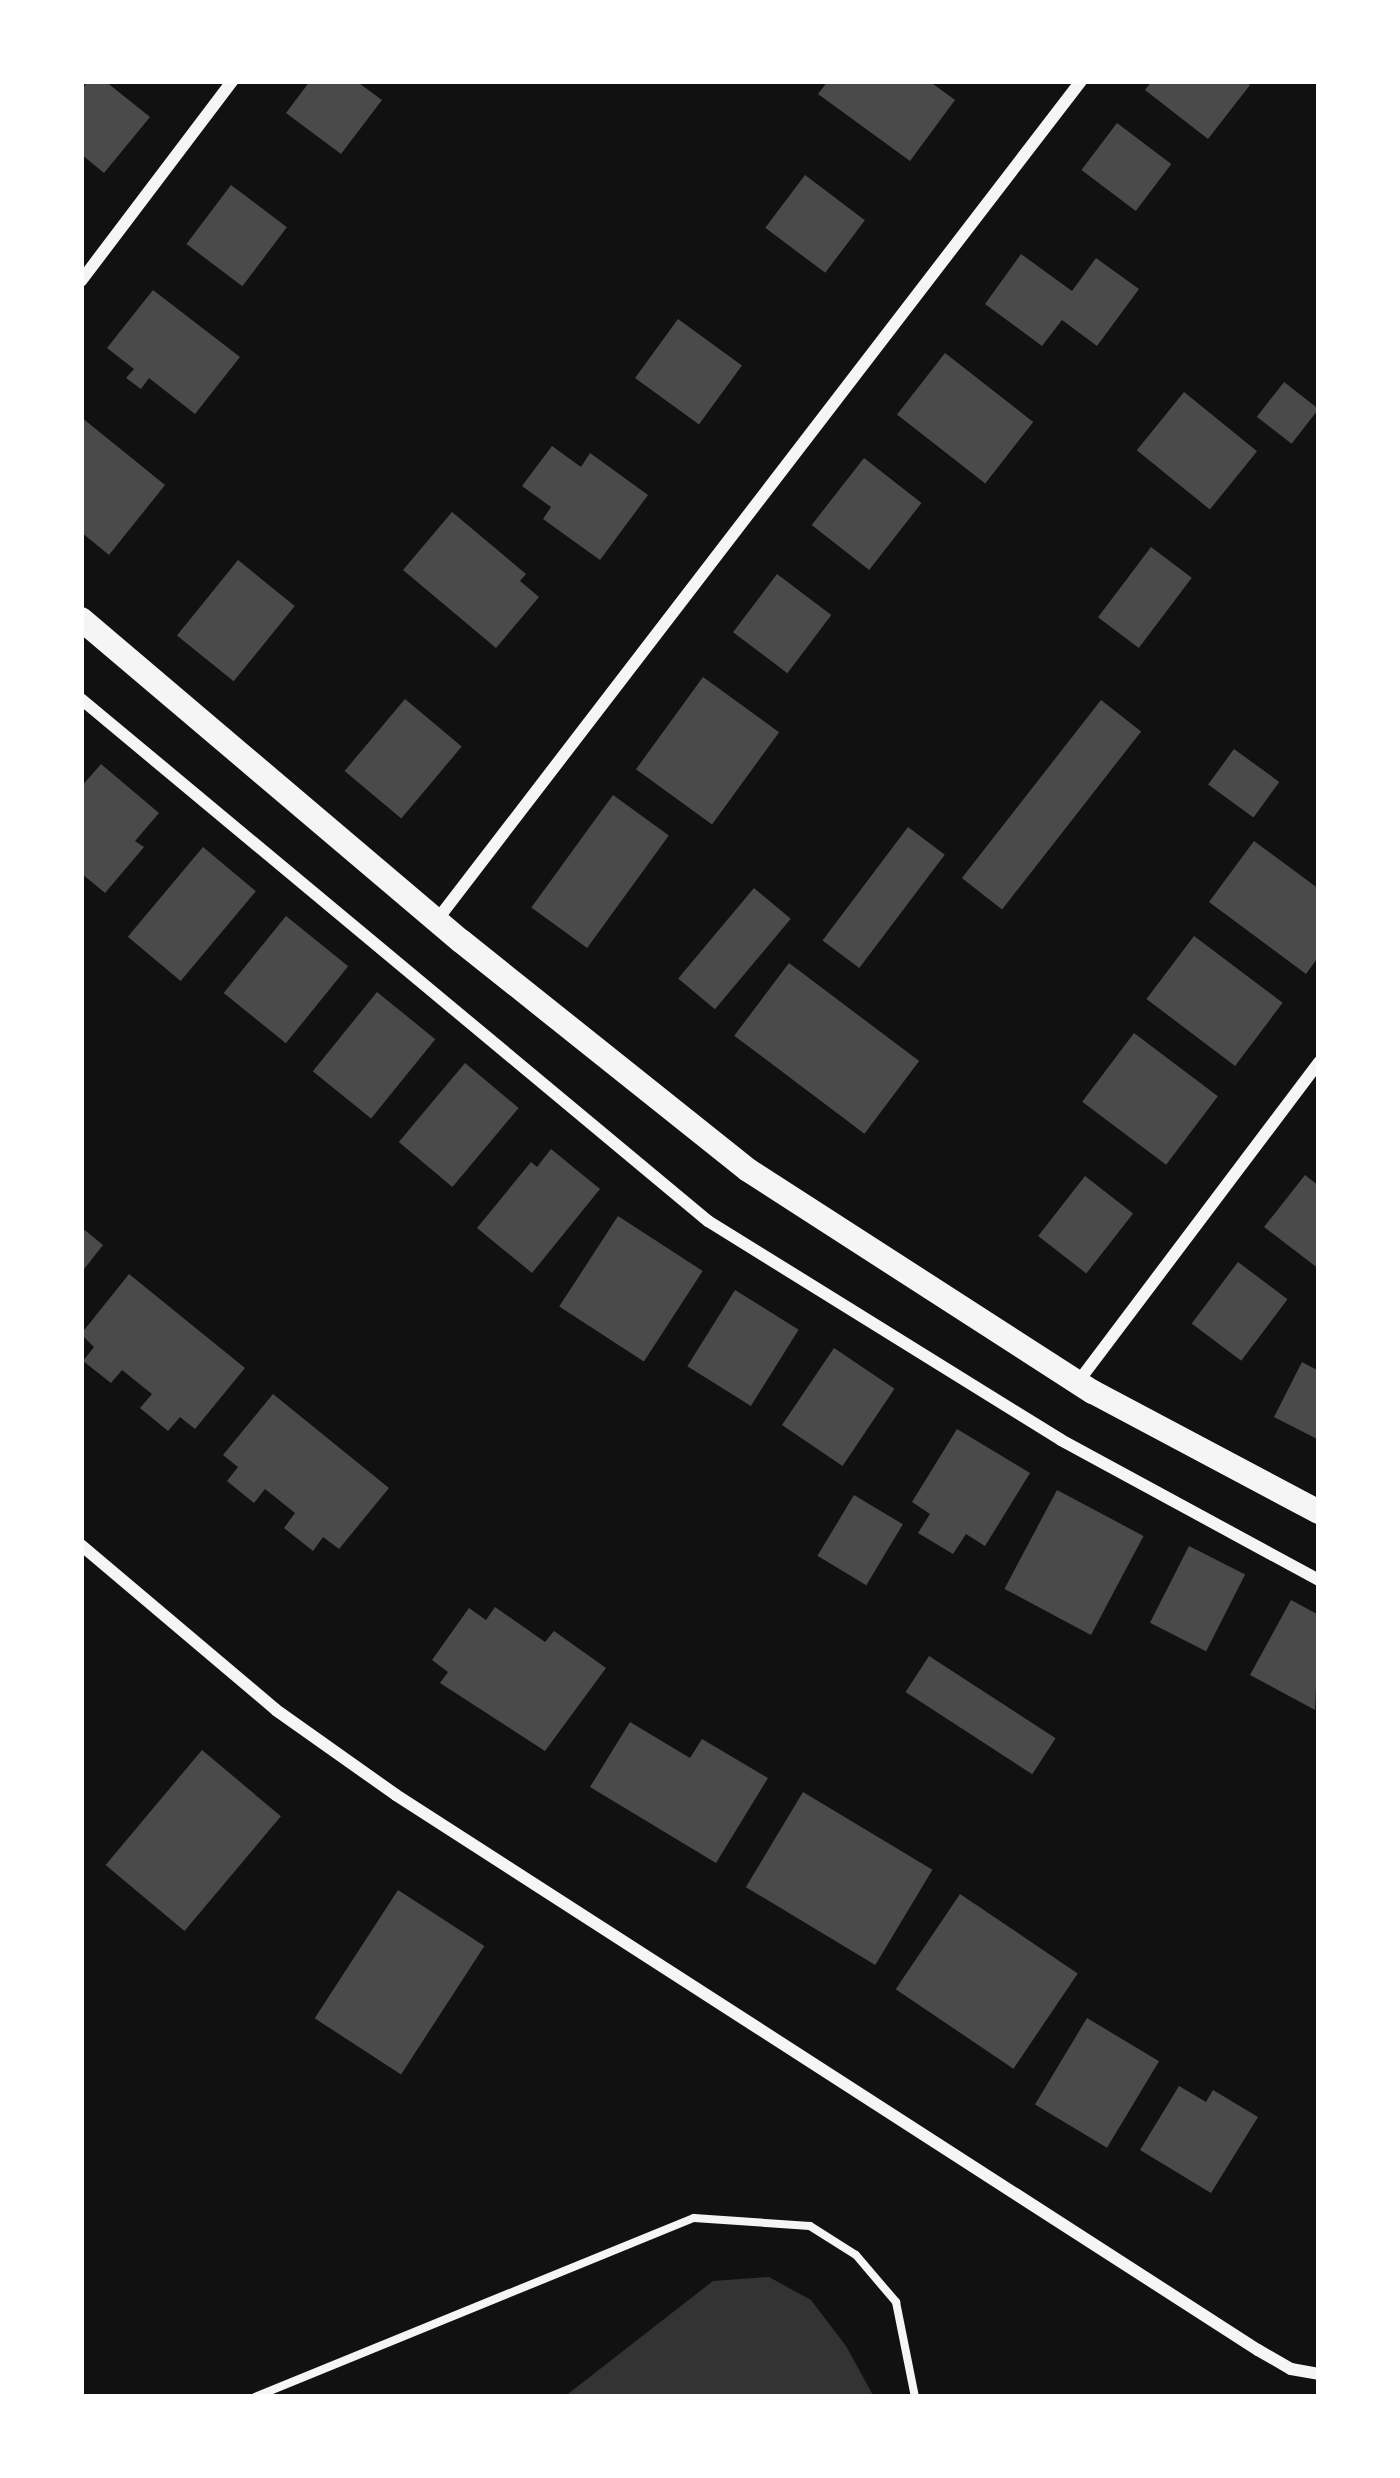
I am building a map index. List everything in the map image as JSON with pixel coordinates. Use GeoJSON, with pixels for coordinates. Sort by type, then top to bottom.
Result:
{"type":"FeatureCollection","features":[{"type":"Feature","properties":{"kind":"main road"},"geometry":{"type":"LineString","coordinates":[[81,619],[437,920],[748,1170],[1078,1383],[1319,1512]]}},
{"type":"Feature","properties":{"kind":"street"},"geometry":{"type":"LineString","coordinates":[[81,281],[232,81]]}},
{"type":"Feature","properties":{"kind":"street"},"geometry":{"type":"LineString","coordinates":[[437,920],[1081,81]]}},
{"type":"Feature","properties":{"kind":"street"},"geometry":{"type":"LineString","coordinates":[[81,699],[708,1221],[1061,1440],[1319,1580]]}},
{"type":"Feature","properties":{"kind":"street"},"geometry":{"type":"LineString","coordinates":[[1078,1383],[1319,1062]]}},
{"type":"Feature","properties":{"kind":"street"},"geometry":{"type":"LineString","coordinates":[[81,1545],[277,1710],[396,1795],[1258,2350],[1291,2368],[1319,2374]]}},
{"type":"Feature","properties":{"kind":"path"},"geometry":{"type":"LineString","coordinates":[[255,2397],[694,2218],[810,2226],[856,2255],[896,2302],[915,2397]]}},
{"type":"Feature","properties":{"kind":"shaded area"},"geometry":{"type":"Polygon","coordinates":[[[769,2277],[811,2300],[846,2346],[874,2397],[564,2397],[713,2281],[769,2277]]]}},
{"type":"Feature","properties":{"kind":"building"},"geometry":{"type":"Polygon","coordinates":[[[88,81],[105,81],[150,117],[104,173],[81,154],[81,90],[88,81]]]}},
{"type":"Feature","properties":{"kind":"building"},"geometry":{"type":"Polygon","coordinates":[[[310,81],[356,81],[382,100],[341,154],[286,113],[310,81]]]}},
{"type":"Feature","properties":{"kind":"building"},"geometry":{"type":"Polygon","coordinates":[[[828,81],[929,81],[955,100],[910,161],[818,94],[828,81]]]}},
{"type":"Feature","properties":{"kind":"building"},"geometry":{"type":"Polygon","coordinates":[[[1152,81],[1245,81],[1250,85],[1208,139],[1145,90],[1152,81]]]}},
{"type":"Feature","properties":{"kind":"building"},"geometry":{"type":"Polygon","coordinates":[[[1117,123],[1171,164],[1136,211],[1081,170],[1117,123]]]}},
{"type":"Feature","properties":{"kind":"building"},"geometry":{"type":"Polygon","coordinates":[[[805,175],[865,220],[825,273],[765,228],[805,175]]]}},
{"type":"Feature","properties":{"kind":"building"},"geometry":{"type":"Polygon","coordinates":[[[231,185],[287,227],[242,286],[186,244],[231,185]]]}},
{"type":"Feature","properties":{"kind":"building"},"geometry":{"type":"Polygon","coordinates":[[[1021,254],[1072,291],[1096,258],[1139,289],[1097,346],[1062,320],[1042,346],[985,304],[1021,254]]]}},
{"type":"Feature","properties":{"kind":"building"},"geometry":{"type":"Polygon","coordinates":[[[153,290],[240,357],[195,414],[149,378],[141,389],[126,378],[134,369],[107,348],[153,290]]]}},
{"type":"Feature","properties":{"kind":"building"},"geometry":{"type":"Polygon","coordinates":[[[678,319],[742,365],[699,424],[635,378],[678,319]]]}},
{"type":"Feature","properties":{"kind":"building"},"geometry":{"type":"Polygon","coordinates":[[[945,353],[1033,422],[985,483],[897,414],[945,353]]]}},
{"type":"Feature","properties":{"kind":"building"},"geometry":{"type":"Polygon","coordinates":[[[1284,382],[1319,409],[1292,444],[1257,417],[1284,382]]]}},
{"type":"Feature","properties":{"kind":"building"},"geometry":{"type":"Polygon","coordinates":[[[1184,392],[1257,451],[1210,509],[1137,450],[1184,392]]]}},
{"type":"Feature","properties":{"kind":"building"},"geometry":{"type":"Polygon","coordinates":[[[81,417],[165,485],[109,555],[81,532],[81,417]]]}},
{"type":"Feature","properties":{"kind":"building"},"geometry":{"type":"Polygon","coordinates":[[[552,446],[581,467],[590,453],[648,495],[600,560],[543,519],[551,507],[522,486],[552,446]]]}},
{"type":"Feature","properties":{"kind":"building"},"geometry":{"type":"Polygon","coordinates":[[[864,458],[922,503],[869,570],[812,525],[864,458]]]}},
{"type":"Feature","properties":{"kind":"building"},"geometry":{"type":"Polygon","coordinates":[[[452,512],[526,574],[520,581],[539,597],[496,648],[403,570],[452,512]]]}},
{"type":"Feature","properties":{"kind":"building"},"geometry":{"type":"Polygon","coordinates":[[[1151,547],[1192,578],[1139,648],[1098,617],[1151,547]]]}},
{"type":"Feature","properties":{"kind":"building"},"geometry":{"type":"Polygon","coordinates":[[[238,560],[295,606],[234,681],[177,635],[238,560]]]}},
{"type":"Feature","properties":{"kind":"building"},"geometry":{"type":"Polygon","coordinates":[[[777,574],[831,615],[787,673],[733,632],[777,574]]]}},
{"type":"Feature","properties":{"kind":"building"},"geometry":{"type":"Polygon","coordinates":[[[703,677],[779,732],[712,824],[636,769],[703,677]]]}},
{"type":"Feature","properties":{"kind":"building"},"geometry":{"type":"Polygon","coordinates":[[[405,699],[462,747],[401,819],[345,771],[405,699]]]}},
{"type":"Feature","properties":{"kind":"building"},"geometry":{"type":"Polygon","coordinates":[[[1101,700],[1141,731],[1002,909],[962,878],[1101,700]]]}},
{"type":"Feature","properties":{"kind":"building"},"geometry":{"type":"Polygon","coordinates":[[[1234,749],[1279,782],[1253,818],[1208,785],[1234,749]]]}},
{"type":"Feature","properties":{"kind":"building"},"geometry":{"type":"Polygon","coordinates":[[[101,764],[159,813],[135,841],[144,847],[105,893],[81,873],[81,787],[101,764]]]}},
{"type":"Feature","properties":{"kind":"building"},"geometry":{"type":"Polygon","coordinates":[[[613,795],[669,836],[587,948],[531,907],[613,795]]]}},
{"type":"Feature","properties":{"kind":"building"},"geometry":{"type":"Polygon","coordinates":[[[908,827],[945,855],[859,968],[823,940],[908,827]]]}},
{"type":"Feature","properties":{"kind":"building"},"geometry":{"type":"Polygon","coordinates":[[[1254,841],[1319,889],[1319,956],[1306,974],[1209,902],[1254,841]]]}},
{"type":"Feature","properties":{"kind":"building"},"geometry":{"type":"Polygon","coordinates":[[[203,847],[256,891],[181,981],[128,937],[203,847]]]}},
{"type":"Feature","properties":{"kind":"building"},"geometry":{"type":"Polygon","coordinates":[[[754,888],[791,919],[715,1009],[678,978],[754,888]]]}},
{"type":"Feature","properties":{"kind":"building"},"geometry":{"type":"Polygon","coordinates":[[[286,916],[348,966],[286,1043],[224,993],[286,916]]]}},
{"type":"Feature","properties":{"kind":"building"},"geometry":{"type":"Polygon","coordinates":[[[1194,936],[1283,1003],[1235,1066],[1146,999],[1194,936]]]}},
{"type":"Feature","properties":{"kind":"building"},"geometry":{"type":"Polygon","coordinates":[[[789,963],[919,1061],[864,1134],[734,1036],[789,963]]]}},
{"type":"Feature","properties":{"kind":"building"},"geometry":{"type":"Polygon","coordinates":[[[377,992],[435,1039],[371,1118],[313,1071],[377,992]]]}},
{"type":"Feature","properties":{"kind":"building"},"geometry":{"type":"Polygon","coordinates":[[[1134,1033],[1218,1096],[1166,1165],[1082,1102],[1134,1033]]]}},
{"type":"Feature","properties":{"kind":"building"},"geometry":{"type":"Polygon","coordinates":[[[465,1063],[519,1108],[452,1187],[399,1142],[465,1063]]]}},
{"type":"Feature","properties":{"kind":"building"},"geometry":{"type":"Polygon","coordinates":[[[551,1149],[600,1189],[532,1273],[477,1228],[531,1162],[537,1167],[551,1149]]]}},
{"type":"Feature","properties":{"kind":"building"},"geometry":{"type":"Polygon","coordinates":[[[1305,1175],[1319,1186],[1319,1269],[1264,1227],[1305,1175]]]}},
{"type":"Feature","properties":{"kind":"building"},"geometry":{"type":"Polygon","coordinates":[[[1085,1176],[1133,1214],[1086,1273],[1038,1236],[1085,1176]]]}},
{"type":"Feature","properties":{"kind":"building"},"geometry":{"type":"Polygon","coordinates":[[[618,1216],[703,1271],[644,1362],[559,1307],[618,1216]]]}},
{"type":"Feature","properties":{"kind":"building"},"geometry":{"type":"Polygon","coordinates":[[[81,1227],[103,1245],[81,1273],[81,1227]]]}},
{"type":"Feature","properties":{"kind":"building"},"geometry":{"type":"Polygon","coordinates":[[[1238,1262],[1288,1299],[1241,1361],[1192,1323],[1238,1262]]]}},
{"type":"Feature","properties":{"kind":"building"},"geometry":{"type":"Polygon","coordinates":[[[129,1274],[245,1368],[195,1429],[180,1417],[168,1431],[140,1408],[152,1394],[122,1370],[111,1383],[83,1361],[94,1347],[81,1334],[129,1274]]]}},
{"type":"Feature","properties":{"kind":"building"},"geometry":{"type":"Polygon","coordinates":[[[735,1290],[799,1330],[751,1406],[687,1366],[735,1290]]]}},
{"type":"Feature","properties":{"kind":"building"},"geometry":{"type":"Polygon","coordinates":[[[834,1348],[895,1389],[843,1466],[782,1425],[834,1348]]]}},
{"type":"Feature","properties":{"kind":"building"},"geometry":{"type":"Polygon","coordinates":[[[1302,1362],[1319,1371],[1319,1440],[1274,1417],[1302,1362]]]}},
{"type":"Feature","properties":{"kind":"building"},"geometry":{"type":"Polygon","coordinates":[[[273,1394],[389,1488],[339,1549],[323,1537],[313,1551],[284,1528],[295,1513],[265,1489],[254,1503],[227,1481],[238,1467],[223,1455],[273,1394]]]}},
{"type":"Feature","properties":{"kind":"building"},"geometry":{"type":"Polygon","coordinates":[[[957,1429],[1030,1473],[985,1546],[966,1534],[953,1554],[918,1533],[930,1514],[912,1502],[957,1429]]]}},
{"type":"Feature","properties":{"kind":"building"},"geometry":{"type":"Polygon","coordinates":[[[1057,1490],[1144,1536],[1091,1635],[1004,1589],[1057,1490]]]}},
{"type":"Feature","properties":{"kind":"building"},"geometry":{"type":"Polygon","coordinates":[[[854,1495],[903,1524],[866,1585],[817,1556],[854,1495]]]}},
{"type":"Feature","properties":{"kind":"building"},"geometry":{"type":"Polygon","coordinates":[[[1189,1546],[1245,1575],[1206,1651],[1150,1623],[1189,1546]]]}},
{"type":"Feature","properties":{"kind":"building"},"geometry":{"type":"Polygon","coordinates":[[[1291,1600],[1319,1615],[1315,1710],[1250,1675],[1291,1600]]]}},
{"type":"Feature","properties":{"kind":"building"},"geometry":{"type":"Polygon","coordinates":[[[495,1607],[545,1642],[554,1631],[606,1668],[545,1751],[440,1683],[448,1672],[432,1660],[469,1608],[486,1620],[495,1607]]]}},
{"type":"Feature","properties":{"kind":"building"},"geometry":{"type":"Polygon","coordinates":[[[929,1656],[1056,1738],[1032,1774],[906,1692],[929,1656]]]}},
{"type":"Feature","properties":{"kind":"building"},"geometry":{"type":"Polygon","coordinates":[[[630,1722],[690,1758],[702,1739],[768,1778],[716,1863],[590,1787],[630,1722]]]}},
{"type":"Feature","properties":{"kind":"building"},"geometry":{"type":"Polygon","coordinates":[[[202,1750],[281,1816],[184,1931],[106,1865],[202,1750]]]}},
{"type":"Feature","properties":{"kind":"building"},"geometry":{"type":"Polygon","coordinates":[[[803,1792],[932,1870],[875,1965],[746,1887],[803,1792]]]}},
{"type":"Feature","properties":{"kind":"building"},"geometry":{"type":"Polygon","coordinates":[[[398,1890],[484,1946],[401,2074],[315,2018],[398,1890]]]}},
{"type":"Feature","properties":{"kind":"building"},"geometry":{"type":"Polygon","coordinates":[[[960,1894],[1078,1973],[1013,2069],[896,1989],[960,1894]]]}},
{"type":"Feature","properties":{"kind":"building"},"geometry":{"type":"Polygon","coordinates":[[[1087,2018],[1159,2061],[1107,2148],[1035,2105],[1087,2018]]]}},
{"type":"Feature","properties":{"kind":"building"},"geometry":{"type":"Polygon","coordinates":[[[1179,2086],[1206,2102],[1213,2090],[1258,2117],[1211,2193],[1140,2150],[1179,2086]]]}}]}
